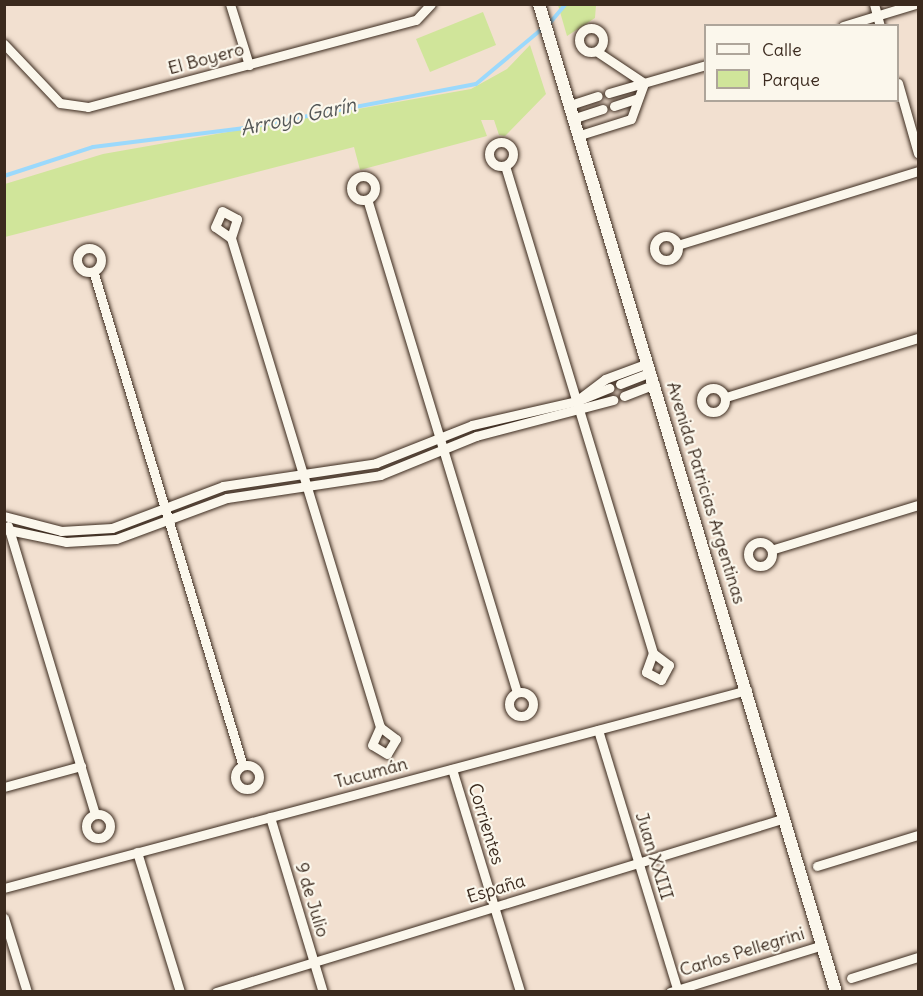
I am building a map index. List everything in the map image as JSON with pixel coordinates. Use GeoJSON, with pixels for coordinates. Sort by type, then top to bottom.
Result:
{"type":"FeatureCollection","features":[{"type":"Feature","properties":{"kind":"street"},"geometry":{"type":"LineString","coordinates":[[230,4],[249,65]]}},
{"type":"Feature","properties":{"kind":"street","name":"El Boyero"},"geometry":{"type":"LineString","coordinates":[[4,44],[50,96],[73,107],[249,65],[416,20],[431,4]]}},
{"type":"Feature","properties":{"kind":"street"},"geometry":{"type":"LineString","coordinates":[[874,4],[879,21]]}},
{"type":"Feature","properties":{"kind":"street"},"geometry":{"type":"LineString","coordinates":[[857,24],[879,21],[915,4]]}},
{"type":"Feature","properties":{"kind":"street","name":"Avenida Patricias Argentinas"},"geometry":{"type":"LineString","coordinates":[[541,9],[836,992]]}},
{"type":"Feature","properties":{"kind":"street"},"geometry":{"type":"LineString","coordinates":[[598,53],[644,83]]}},
{"type":"Feature","properties":{"kind":"street"},"geometry":{"type":"LineString","coordinates":[[609,93],[704,65]]}},
{"type":"Feature","properties":{"kind":"street"},"geometry":{"type":"LineString","coordinates":[[580,135],[630,119],[644,83]]}},
{"type":"Feature","properties":{"kind":"street"},"geometry":{"type":"LineString","coordinates":[[899,90],[918,153]]}},
{"type":"Feature","properties":{"kind":"street"},"geometry":{"type":"LineString","coordinates":[[570,105],[598,96]]}},
{"type":"Feature","properties":{"kind":"street"},"geometry":{"type":"LineString","coordinates":[[614,106],[638,98]]}},
{"type":"Feature","properties":{"kind":"street"},"geometry":{"type":"LineString","coordinates":[[575,118],[603,109]]}},
{"type":"Feature","properties":{"kind":"street"},"geometry":{"type":"LineString","coordinates":[[506,169],[653,653]]}},
{"type":"Feature","properties":{"kind":"street"},"geometry":{"type":"LineString","coordinates":[[681,244],[918,171]]}},
{"type":"Feature","properties":{"kind":"street"},"geometry":{"type":"LineString","coordinates":[[368,202],[516,689]]}},
{"type":"Feature","properties":{"kind":"street"},"geometry":{"type":"LineString","coordinates":[[231,238],[380,727]]}},
{"type":"Feature","properties":{"kind":"street"},"geometry":{"type":"LineString","coordinates":[[94,274],[242,763]]}},
{"type":"Feature","properties":{"kind":"street"},"geometry":{"type":"LineString","coordinates":[[726,397],[918,338]]}},
{"type":"Feature","properties":{"kind":"street"},"geometry":{"type":"LineString","coordinates":[[620,384],[652,373]]}},
{"type":"Feature","properties":{"kind":"street"},"geometry":{"type":"LineString","coordinates":[[624,396],[652,373]]}},
{"type":"Feature","properties":{"kind":"street"},"geometry":{"type":"LineString","coordinates":[[577,401],[591,386],[652,373]]}},
{"type":"Feature","properties":{"kind":"street"},"geometry":{"type":"LineString","coordinates":[[94,811],[7,530],[5,516],[79,531],[134,523],[232,484],[376,463],[472,425],[577,401],[609,388]]}},
{"type":"Feature","properties":{"kind":"street"},"geometry":{"type":"LineString","coordinates":[[7,530],[84,543],[137,534],[227,498],[380,475],[476,436],[580,413],[613,400]]}},
{"type":"Feature","properties":{"kind":"street"},"geometry":{"type":"LineString","coordinates":[[774,549],[918,505]]}},
{"type":"Feature","properties":{"kind":"street","name":"Tucumán"},"geometry":{"type":"LineString","coordinates":[[4,888],[747,690]]}},
{"type":"Feature","properties":{"kind":"street","name":"Juan XXIII"},"geometry":{"type":"LineString","coordinates":[[598,730],[675,991]]}},
{"type":"Feature","properties":{"kind":"street"},"geometry":{"type":"LineString","coordinates":[[4,787],[81,766]]}},
{"type":"Feature","properties":{"kind":"street","name":"Corrientes"},"geometry":{"type":"LineString","coordinates":[[452,769],[520,992]]}},
{"type":"Feature","properties":{"kind":"street","name":"9 de Julio"},"geometry":{"type":"LineString","coordinates":[[270,817],[323,992]]}},
{"type":"Feature","properties":{"kind":"street","name":"España"},"geometry":{"type":"LineString","coordinates":[[216,992],[785,818]]}},
{"type":"Feature","properties":{"kind":"street"},"geometry":{"type":"LineString","coordinates":[[817,866],[918,835]]}},
{"type":"Feature","properties":{"kind":"street"},"geometry":{"type":"LineString","coordinates":[[137,852],[180,992]]}},
{"type":"Feature","properties":{"kind":"street"},"geometry":{"type":"LineString","coordinates":[[4,918],[27,992]]}},
{"type":"Feature","properties":{"kind":"street","name":"Carlos Pellegrini"},"geometry":{"type":"LineString","coordinates":[[675,991],[823,945]]}},
{"type":"Feature","properties":{"kind":"street"},"geometry":{"type":"LineString","coordinates":[[851,978],[918,957]]}},
{"type":"Feature","properties":{"kind":"green space"},"geometry":{"type":"Polygon","coordinates":[[[558,5],[596,5],[595,18],[567,36],[558,5]]]}},
{"type":"Feature","properties":{"kind":"green space"},"geometry":{"type":"Polygon","coordinates":[[[483,12],[496,45],[430,72],[416,39],[483,12]]]}},
{"type":"Feature","properties":{"kind":"green space"},"geometry":{"type":"Polygon","coordinates":[[[530,45],[546,94],[505,136],[499,135],[494,120],[481,120],[487,136],[360,170],[354,147],[5,237],[5,184],[103,154],[471,89],[507,69],[530,45]]]}},
{"type":"Feature","properties":{"kind":"waterway","name":"Arroyo Garín"},"geometry":{"type":"LineString","coordinates":[[549,24],[566,4]]}},
{"type":"Feature","properties":{"kind":"waterway","name":"Arroyo Garín"},"geometry":{"type":"LineString","coordinates":[[4,176],[93,147],[245,128],[476,84],[543,28]]}}]}
